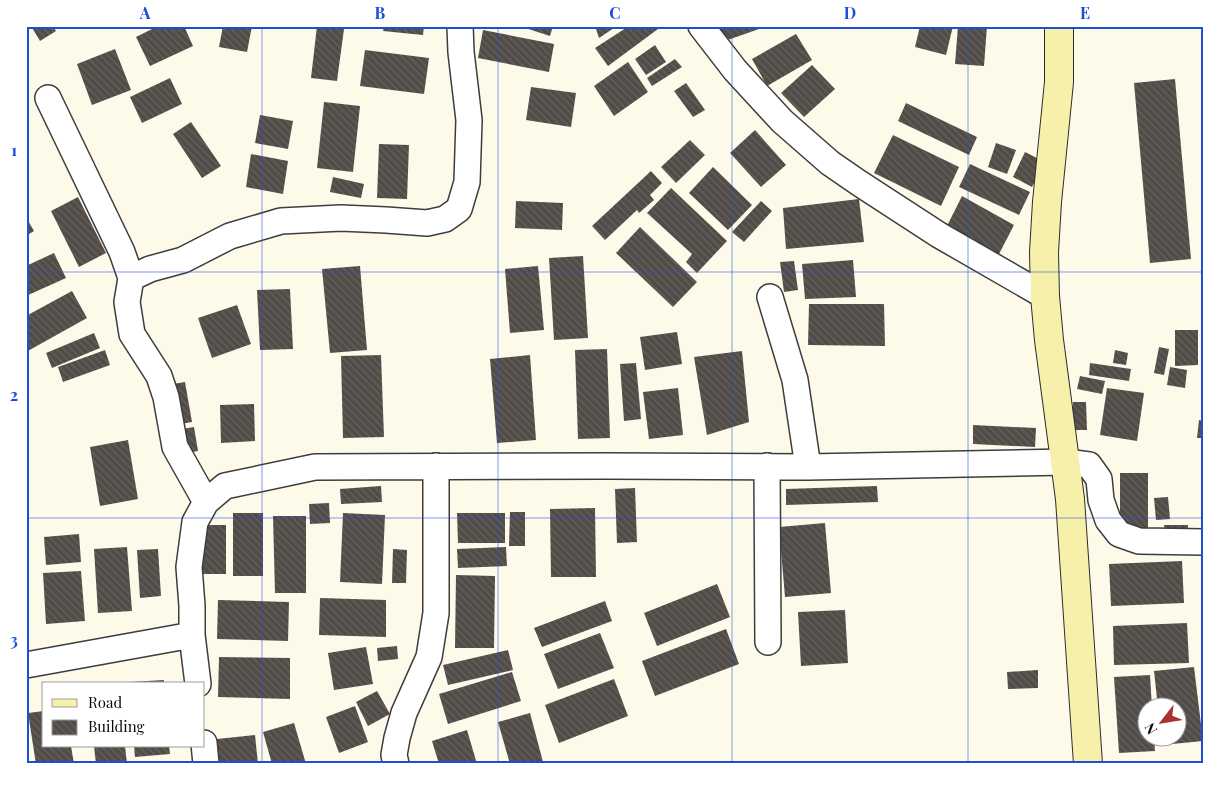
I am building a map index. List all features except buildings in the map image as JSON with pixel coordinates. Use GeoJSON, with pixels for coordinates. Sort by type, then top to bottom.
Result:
{"type":"FeatureCollection","features":[{"type":"Feature","properties":{"kind":"street"},"geometry":{"type":"LineString","coordinates":[[131,278],[150,269],[183,260],[230,236],[281,221],[341,218],[427,223],[445,219],[459,209],[468,182],[469,120],[460,26]]}},
{"type":"Feature","properties":{"kind":"street"},"geometry":{"type":"LineString","coordinates":[[701,26],[735,70],[782,121],[830,163],[939,235],[1045,296]]}},
{"type":"Feature","properties":{"kind":"street"},"geometry":{"type":"LineString","coordinates":[[1059,26],[1059,82],[1044,252],[1045,296],[1049,340],[1066,462],[1076,576],[1088,764]]}},
{"type":"Feature","properties":{"kind":"street"},"geometry":{"type":"LineString","coordinates":[[48,98],[122,252],[131,278],[127,302],[132,334],[159,376],[166,397],[175,447],[206,502]]}},
{"type":"Feature","properties":{"kind":"street"},"geometry":{"type":"LineString","coordinates":[[770,297],[795,380],[808,467]]}},
{"type":"Feature","properties":{"kind":"street"},"geometry":{"type":"LineString","coordinates":[[198,682],[192,635],[189,567],[195,522],[206,502],[225,486],[315,467],[808,467],[1066,462],[1089,465],[1099,479],[1101,500],[1108,520],[1119,534],[1139,541],[1204,542]]}},
{"type":"Feature","properties":{"kind":"street"},"geometry":{"type":"LineString","coordinates":[[396,764],[394,755],[397,738],[404,714],[430,657],[436,613],[436,466]]}},
{"type":"Feature","properties":{"kind":"street"},"geometry":{"type":"LineString","coordinates":[[767,466],[768,642]]}},
{"type":"Feature","properties":{"kind":"street"},"geometry":{"type":"LineString","coordinates":[[26,665],[192,635]]}},
{"type":"Feature","properties":{"kind":"street"},"geometry":{"type":"LineString","coordinates":[[204,748],[206,764]]}}]}
